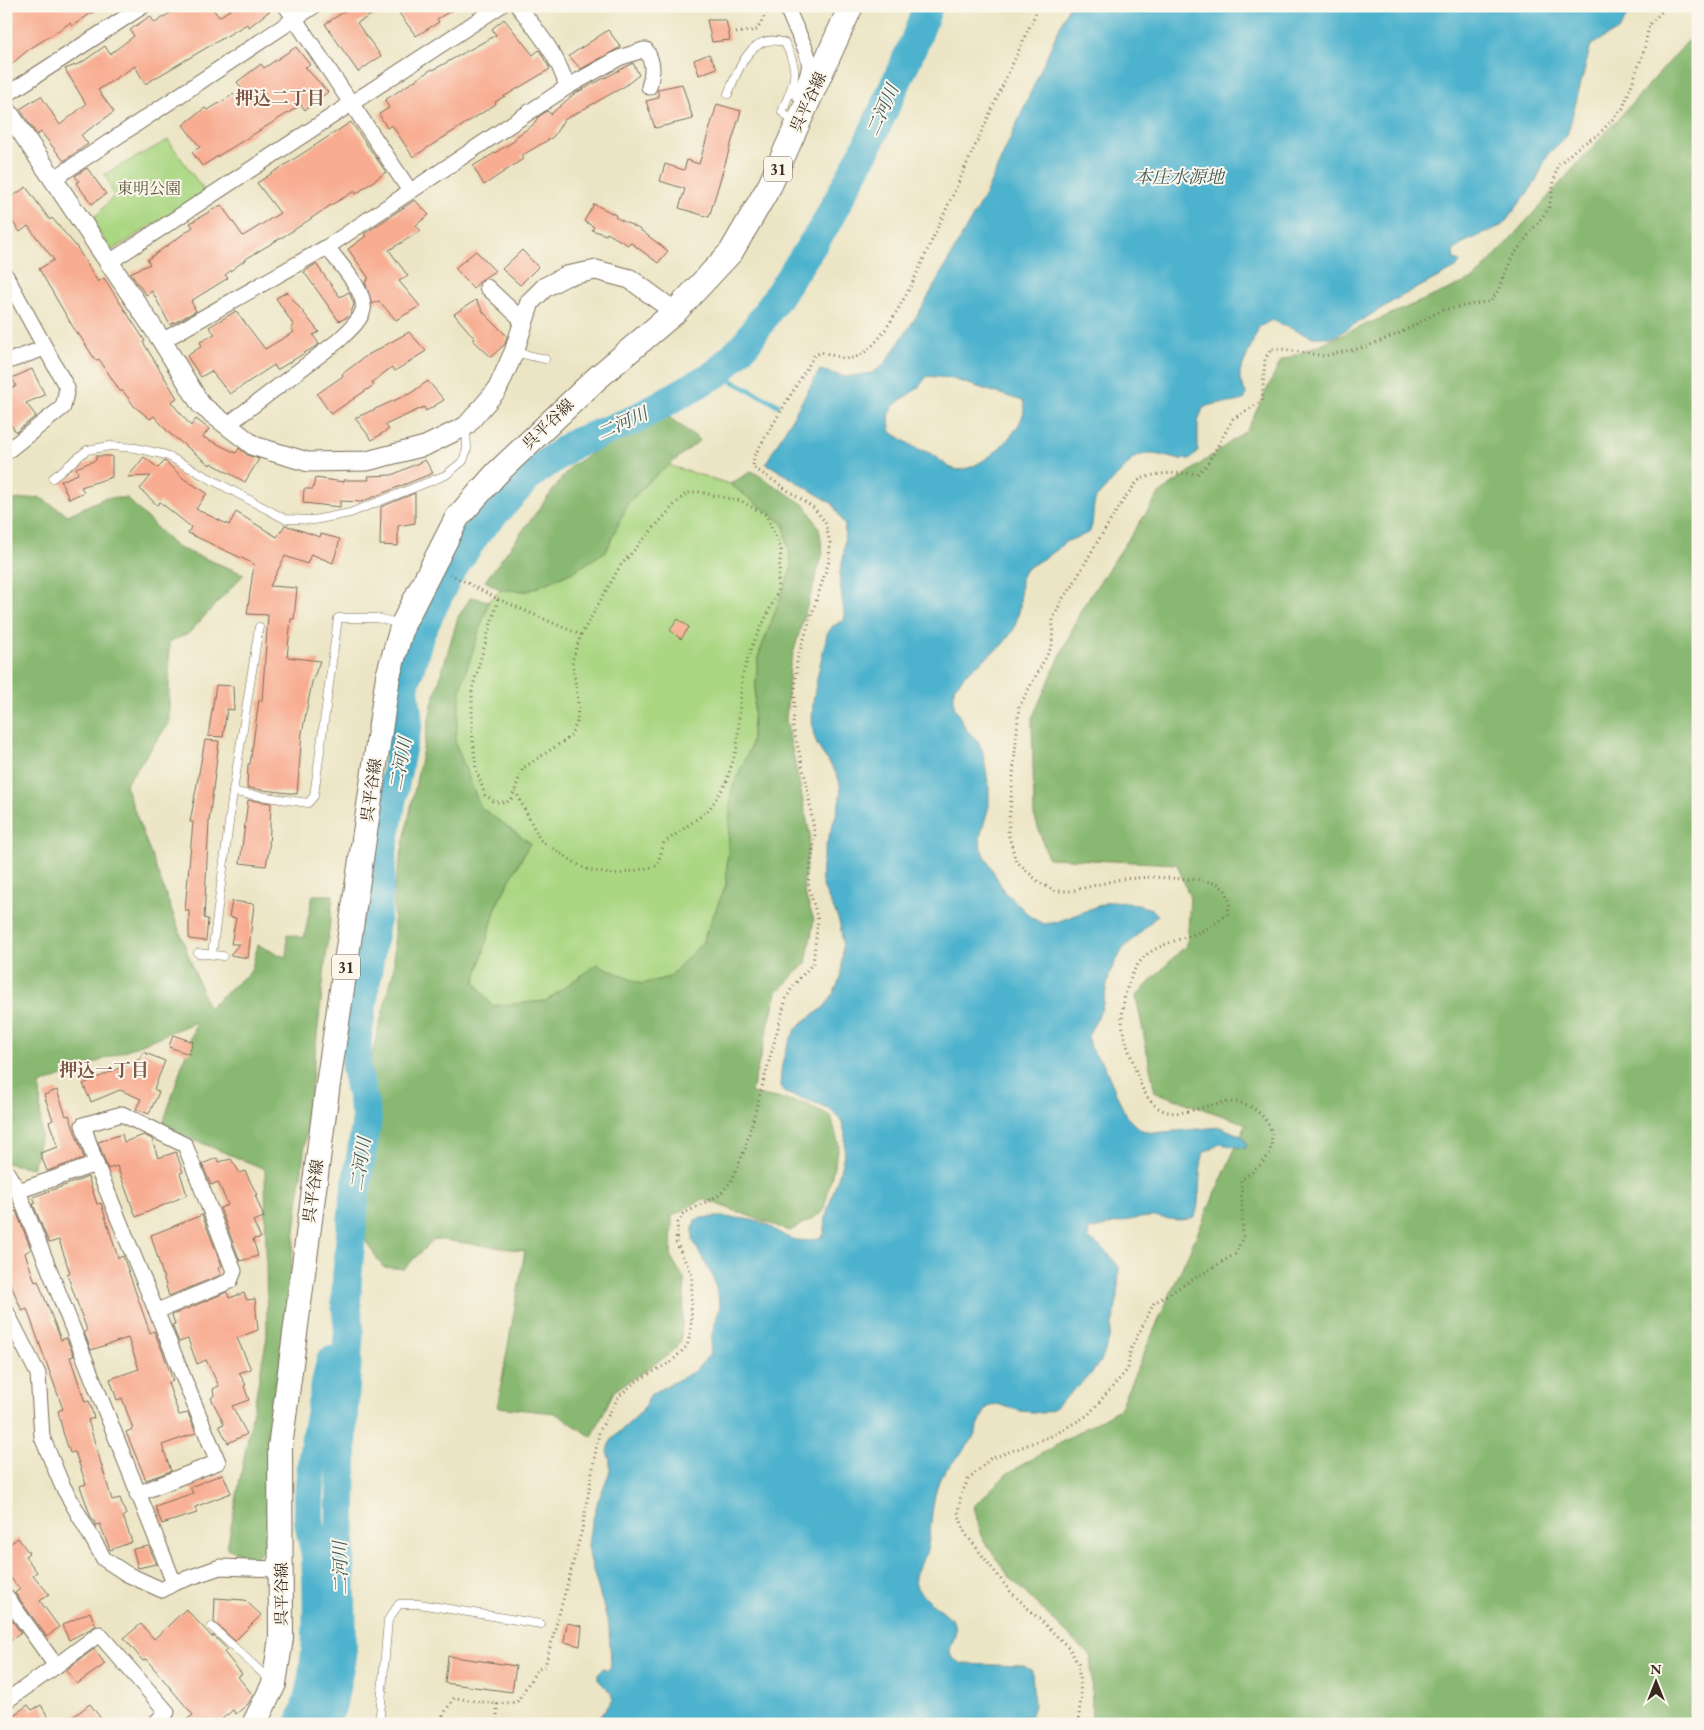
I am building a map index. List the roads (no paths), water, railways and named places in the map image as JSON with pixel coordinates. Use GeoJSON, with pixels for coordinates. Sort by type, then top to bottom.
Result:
{"type":"FeatureCollection","features":[{"type":"Feature","properties":{"kind":"main road","name":"呉平谷線"},"geometry":{"type":"LineString","coordinates":[[254,1724],[274,1684],[281,1638],[280,1447],[283,1418],[327,1091],[388,676],[402,624],[457,518],[497,473],[596,379],[675,312],[731,252],[770,185],[794,122],[851,6]]}},
{"type":"Feature","properties":{"kind":"street"},"geometry":{"type":"LineString","coordinates":[[6,95],[143,6]]}},
{"type":"Feature","properties":{"kind":"street"},"geometry":{"type":"LineString","coordinates":[[52,180],[291,12],[314,6]]}},
{"type":"Feature","properties":{"kind":"street"},"geometry":{"type":"LineString","coordinates":[[108,263],[500,6]]}},
{"type":"Feature","properties":{"kind":"street"},"geometry":{"type":"LineString","coordinates":[[518,6],[550,47],[561,67],[567,87]]}},
{"type":"Feature","properties":{"kind":"street"},"geometry":{"type":"LineString","coordinates":[[787,6],[790,21],[809,62],[806,80],[793,106],[794,122]]}},
{"type":"Feature","properties":{"kind":"street"},"geometry":{"type":"LineString","coordinates":[[291,12],[410,191]]}},
{"type":"Feature","properties":{"kind":"street"},"geometry":{"type":"LineString","coordinates":[[162,341],[327,248],[567,87],[619,58],[646,50],[653,62],[654,70],[649,87]]}},
{"type":"Feature","properties":{"kind":"street"},"geometry":{"type":"LineString","coordinates":[[6,110],[162,341],[201,405],[254,446],[308,462],[367,461],[425,446],[466,426],[497,390],[514,352],[530,302],[545,287],[566,276],[596,270],[630,279],[675,312]]}},
{"type":"Feature","properties":{"kind":"street"},"geometry":{"type":"LineString","coordinates":[[226,426],[338,341],[353,327],[363,311],[363,296],[327,248]]}},
{"type":"Feature","properties":{"kind":"street"},"geometry":{"type":"LineString","coordinates":[[6,276],[67,388],[63,408],[6,452]]}},
{"type":"Feature","properties":{"kind":"street"},"geometry":{"type":"LineString","coordinates":[[487,287],[523,321]]}},
{"type":"Feature","properties":{"kind":"street"},"geometry":{"type":"LineString","coordinates":[[6,362],[45,348]]}},
{"type":"Feature","properties":{"kind":"street"},"geometry":{"type":"LineString","coordinates":[[138,1494],[218,1462],[96,1164],[83,1125],[122,1114],[185,1145],[234,1271],[230,1281],[157,1311]]}},
{"type":"Feature","properties":{"kind":"street"},"geometry":{"type":"LineString","coordinates":[[18,1191],[96,1164]]}},
{"type":"Feature","properties":{"kind":"street"},"geometry":{"type":"LineString","coordinates":[[6,1171],[18,1191],[174,1583]]}},
{"type":"Feature","properties":{"kind":"street"},"geometry":{"type":"LineString","coordinates":[[6,1311],[38,1374],[42,1436],[62,1485],[104,1559],[128,1574],[162,1590],[174,1583],[220,1567],[280,1569]]}},
{"type":"Feature","properties":{"kind":"street"},"geometry":{"type":"LineString","coordinates":[[6,1596],[56,1666]]}},
{"type":"Feature","properties":{"kind":"street"},"geometry":{"type":"LineString","coordinates":[[6,1701],[99,1634],[167,1712],[154,1724]]}},
{"type":"Feature","properties":{"kind":"lane"},"geometry":{"type":"LineString","coordinates":[[728,94],[739,65],[754,47],[765,40],[775,39],[785,43],[794,61],[794,79],[782,112],[794,122]]}},
{"type":"Feature","properties":{"kind":"lane"},"geometry":{"type":"LineString","coordinates":[[514,352],[545,359]]}},
{"type":"Feature","properties":{"kind":"lane"},"geometry":{"type":"LineString","coordinates":[[53,478],[87,450],[110,446],[136,448],[166,455],[285,519],[314,520],[350,513],[446,475],[463,461],[467,449],[466,426]]}},
{"type":"Feature","properties":{"kind":"lane"},"geometry":{"type":"LineString","coordinates":[[233,792],[308,803],[314,796],[338,618],[377,618],[402,624]]}},
{"type":"Feature","properties":{"kind":"lane"},"geometry":{"type":"LineString","coordinates":[[212,954],[233,792],[259,627]]}},
{"type":"Feature","properties":{"kind":"lane"},"geometry":{"type":"LineString","coordinates":[[198,953],[224,956]]}},
{"type":"Feature","properties":{"kind":"lane"},"geometry":{"type":"LineString","coordinates":[[376,1724],[380,1715],[388,1620],[399,1604],[419,1604],[541,1624]]}},
{"type":"Feature","properties":{"kind":"lane"},"geometry":{"type":"LineString","coordinates":[[212,1627],[274,1684]]}},
{"type":"Feature","properties":{"kind":"water","name":"本庄水源地"},"geometry":{"type":"Polygon","coordinates":[[[1069,6],[1631,8],[1620,29],[1591,45],[1567,136],[1548,154],[1535,183],[1503,225],[1461,244],[1453,252],[1454,259],[1460,262],[1456,268],[1400,297],[1334,337],[1311,337],[1272,320],[1259,327],[1240,372],[1240,381],[1246,393],[1245,399],[1214,404],[1203,408],[1198,422],[1198,451],[1192,458],[1178,459],[1148,454],[1140,455],[1133,459],[1096,498],[1089,533],[1065,542],[1057,550],[1026,569],[1021,578],[1020,608],[1014,629],[1003,644],[965,675],[954,688],[954,706],[966,729],[978,742],[983,752],[989,788],[989,806],[980,837],[981,849],[1004,891],[1032,918],[1044,924],[1057,922],[1108,902],[1127,902],[1152,909],[1158,915],[1123,949],[1110,972],[1102,1008],[1088,1036],[1090,1048],[1104,1065],[1126,1116],[1139,1129],[1152,1133],[1221,1127],[1243,1137],[1247,1145],[1246,1148],[1243,1148],[1220,1144],[1204,1152],[1195,1217],[1177,1220],[1148,1217],[1089,1230],[1088,1238],[1106,1251],[1119,1267],[1118,1296],[1109,1339],[1103,1357],[1092,1373],[1053,1409],[1043,1413],[1021,1411],[997,1404],[988,1407],[971,1441],[938,1482],[928,1545],[925,1557],[915,1576],[916,1585],[924,1596],[952,1620],[955,1632],[950,1652],[955,1660],[963,1664],[1024,1666],[1032,1671],[1034,1705],[1028,1724],[594,1724],[613,1700],[611,1693],[598,1680],[598,1674],[603,1668],[607,1671],[611,1666],[609,1626],[591,1563],[588,1546],[590,1530],[597,1504],[610,1471],[610,1460],[607,1452],[609,1444],[641,1412],[651,1394],[695,1371],[710,1354],[712,1334],[720,1306],[714,1279],[693,1241],[695,1220],[720,1217],[751,1220],[765,1224],[785,1236],[798,1240],[814,1239],[823,1236],[826,1217],[844,1152],[845,1139],[843,1127],[838,1117],[827,1108],[785,1093],[782,1087],[781,1070],[786,1050],[794,1033],[801,1024],[822,1009],[828,1002],[837,986],[842,969],[840,927],[822,881],[824,855],[838,806],[840,785],[833,768],[816,742],[812,718],[815,689],[827,634],[833,626],[845,620],[839,576],[844,554],[845,526],[833,504],[766,463],[820,370],[846,377],[872,373],[884,365],[920,311],[986,193],[1069,6]],[[927,376],[916,390],[893,407],[889,416],[889,423],[891,432],[914,447],[932,454],[951,468],[964,469],[976,465],[989,457],[1012,435],[1020,423],[1024,411],[1023,401],[949,378],[927,376]]]}},
{"type":"Feature","properties":{"kind":"waterway","name":"二河川"},"geometry":{"type":"LineString","coordinates":[[323,1724],[332,1704],[342,1651],[340,1548],[343,1411],[349,1330],[346,1303],[347,1278],[354,1202],[367,1119],[356,1068],[357,1037],[377,909],[382,852],[402,743],[408,724],[404,687],[420,633],[448,575],[477,532],[530,475],[573,444],[634,420],[717,373],[747,342],[824,227],[867,146],[915,41],[928,6]]}},
{"type":"Feature","properties":{"kind":"waterway"},"geometry":{"type":"LineString","coordinates":[[717,373],[778,405]]}},
{"type":"Feature","properties":{"kind":"waterway"},"geometry":{"type":"LineString","coordinates":[[300,1724],[307,1705],[315,1664],[318,1620],[315,1553],[309,1520],[310,1482],[331,1361]]}},
{"type":"Feature","properties":{"kind":"district","name":"押込二丁目"},"geometry":{"type":"Point","coordinates":[280,97]}},
{"type":"Feature","properties":{"kind":"district","name":"押込一丁目"},"geometry":{"type":"Point","coordinates":[104,1069]}},
{"type":"Feature","properties":{"kind":"park label","name":"東明公園"},"geometry":{"type":"Point","coordinates":[149,188]}}]}
